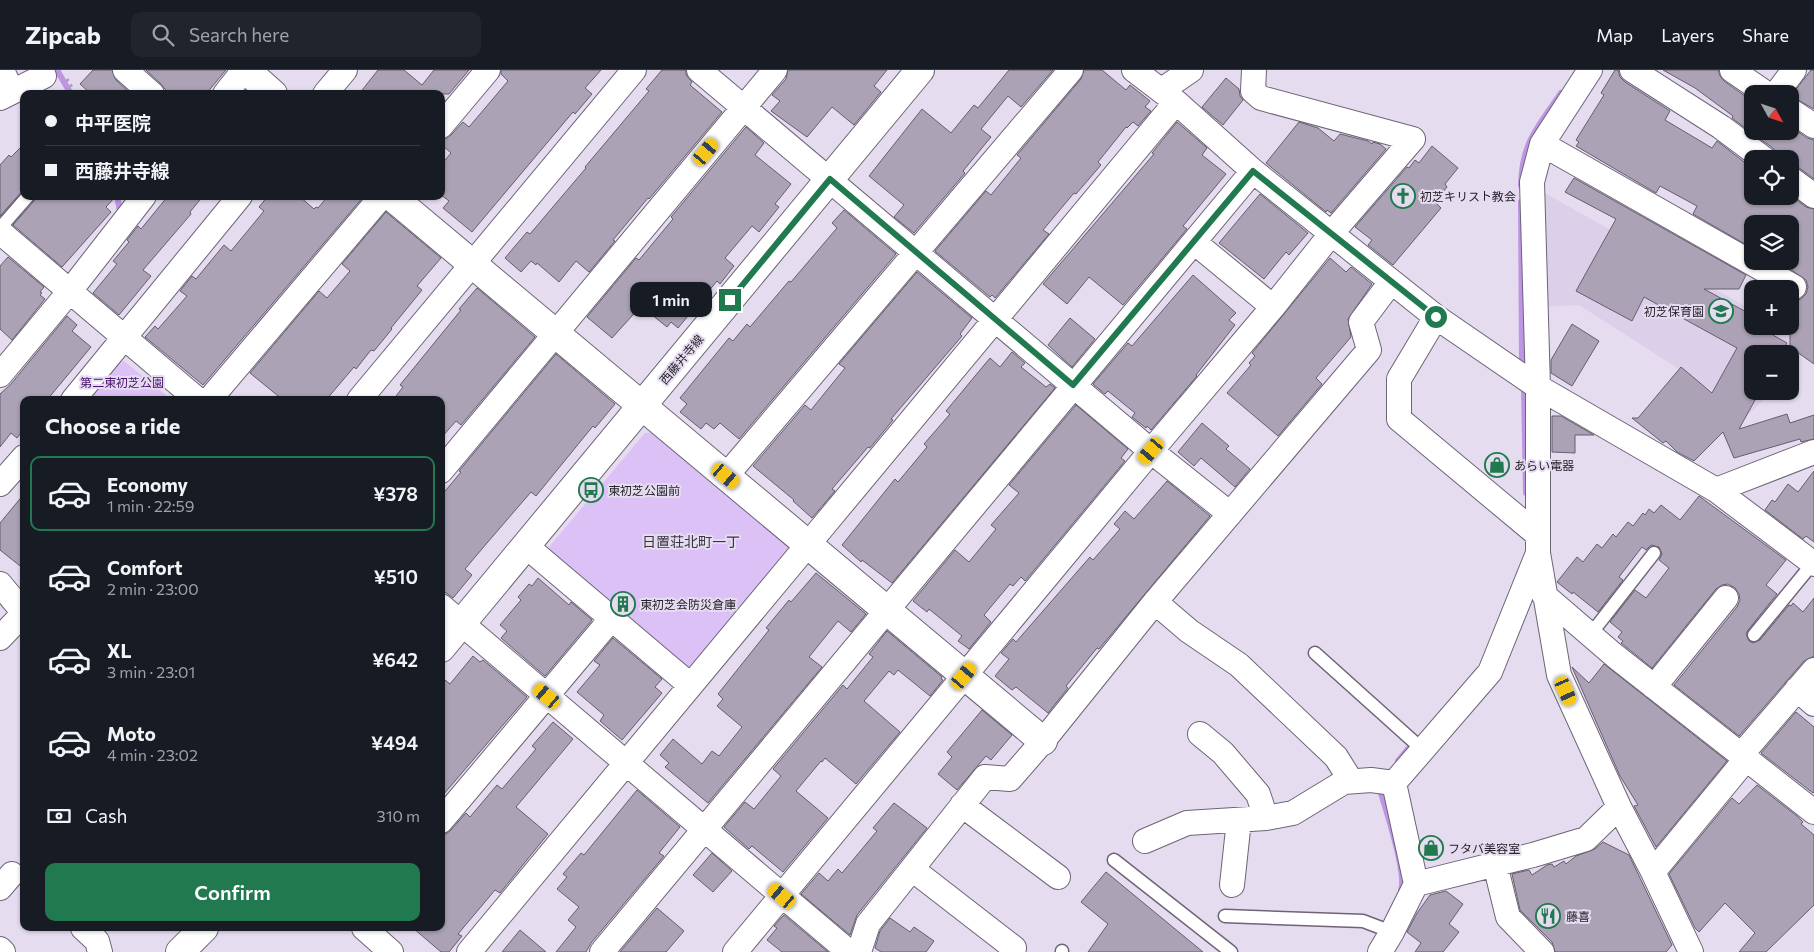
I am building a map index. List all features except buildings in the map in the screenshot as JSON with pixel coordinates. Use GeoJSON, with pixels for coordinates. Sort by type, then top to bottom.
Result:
{"type":"FeatureCollection","features":[{"type":"Feature","properties":{"kind":"street"},"geometry":{"type":"LineString","coordinates":[[2,70],[6,95],[55,77]]}},
{"type":"Feature","properties":{"kind":"street"},"geometry":{"type":"LineString","coordinates":[[125,70],[148,90]]}},
{"type":"Feature","properties":{"kind":"street"},"geometry":{"type":"LineString","coordinates":[[228,90],[245,70],[268,90]]}},
{"type":"Feature","properties":{"kind":"street"},"geometry":{"type":"LineString","coordinates":[[328,90],[345,70]]}},
{"type":"Feature","properties":{"kind":"street"},"geometry":{"type":"LineString","coordinates":[[445,121],[488,70]]}},
{"type":"Feature","properties":{"kind":"street"},"geometry":{"type":"LineString","coordinates":[[362,396],[471,263],[634,70]]}},
{"type":"Feature","properties":{"kind":"street"},"geometry":{"type":"LineString","coordinates":[[699,70],[1151,451],[1230,514]]}},
{"type":"Feature","properties":{"kind":"street"},"geometry":{"type":"LineString","coordinates":[[445,466],[775,70]]}},
{"type":"Feature","properties":{"kind":"street","name":"西藤井寺線"},"geometry":{"type":"LineString","coordinates":[[445,643],[920,70]]}},
{"type":"Feature","properties":{"kind":"street"},"geometry":{"type":"LineString","coordinates":[[726,476],[1071,70]]}},
{"type":"Feature","properties":{"kind":"street"},"geometry":{"type":"LineString","coordinates":[[1134,70],[1169,96],[1253,171],[1436,317],[1538,386],[1716,490],[1814,563]]}},
{"type":"Feature","properties":{"kind":"street"},"geometry":{"type":"LineString","coordinates":[[469,952],[625,762],[997,320],[1191,70]]}},
{"type":"Feature","properties":{"kind":"street"},"geometry":{"type":"LineString","coordinates":[[735,952],[1273,307],[1331,234],[1413,139],[1261,98],[1253,91],[1254,70]]}},
{"type":"Feature","properties":{"kind":"street"},"geometry":{"type":"LineString","coordinates":[[1590,70],[1542,144],[1532,182],[1538,386],[1538,544],[1544,596],[1559,675],[1619,807],[1653,872],[1691,952]]}},
{"type":"Feature","properties":{"kind":"street"},"geometry":{"type":"LineString","coordinates":[[1632,70],[1721,127],[1752,150]]}},
{"type":"Feature","properties":{"kind":"street"},"geometry":{"type":"LineString","coordinates":[[1732,70],[1754,85]]}},
{"type":"Feature","properties":{"kind":"street"},"geometry":{"type":"LineString","coordinates":[[1783,85],[1794,70]]}},
{"type":"Feature","properties":{"kind":"street"},"geometry":{"type":"LineString","coordinates":[[1799,116],[1814,126]]}},
{"type":"Feature","properties":{"kind":"street"},"geometry":{"type":"LineString","coordinates":[[1542,144],[1782,280]]}},
{"type":"Feature","properties":{"kind":"street"},"geometry":{"type":"LineString","coordinates":[[602,952],[1253,171]]}},
{"type":"Feature","properties":{"kind":"street"},"geometry":{"type":"LineString","coordinates":[[1799,185],[1814,196]]}},
{"type":"Feature","properties":{"kind":"street"},"geometry":{"type":"LineString","coordinates":[[0,375],[70,291],[141,200]]}},
{"type":"Feature","properties":{"kind":"street"},"geometry":{"type":"LineString","coordinates":[[76,396],[123,336],[237,200]]}},
{"type":"Feature","properties":{"kind":"street"},"geometry":{"type":"LineString","coordinates":[[212,396],[379,200]]}},
{"type":"Feature","properties":{"kind":"street"},"geometry":{"type":"LineString","coordinates":[[396,200],[1043,741]]}},
{"type":"Feature","properties":{"kind":"street"},"geometry":{"type":"LineString","coordinates":[[0,230],[193,396]]}},
{"type":"Feature","properties":{"kind":"street"},"geometry":{"type":"LineString","coordinates":[[1194,242],[1273,307]]}},
{"type":"Feature","properties":{"kind":"street"},"geometry":{"type":"LineString","coordinates":[[860,952],[868,924],[985,777],[1010,779],[1155,602],[1369,350],[1361,322],[1391,282]]}},
{"type":"Feature","properties":{"kind":"street"},"geometry":{"type":"LineString","coordinates":[[1436,317],[1399,379],[1399,418],[1538,544]]}},
{"type":"Feature","properties":{"kind":"street"},"geometry":{"type":"LineString","coordinates":[[1716,490],[1814,452]]}},
{"type":"Feature","properties":{"kind":"street"},"geometry":{"type":"LineString","coordinates":[[0,484],[20,462]]}},
{"type":"Feature","properties":{"kind":"street"},"geometry":{"type":"LineString","coordinates":[[1394,783],[1490,672],[1538,544]]}},
{"type":"Feature","properties":{"kind":"street"},"geometry":{"type":"LineString","coordinates":[[526,546],[690,685]]}},
{"type":"Feature","properties":{"kind":"street"},"geometry":{"type":"LineString","coordinates":[[0,584],[20,608]]}},
{"type":"Feature","properties":{"kind":"street"},"geometry":{"type":"LineString","coordinates":[[1544,596],[1654,687],[1814,812]]}},
{"type":"Feature","properties":{"kind":"street"},"geometry":{"type":"LineString","coordinates":[[1654,687],[1726,598]]}},
{"type":"Feature","properties":{"kind":"street"},"geometry":{"type":"LineString","coordinates":[[1155,602],[1189,630],[1239,665],[1336,757],[1351,781]]}},
{"type":"Feature","properties":{"kind":"street"},"geometry":{"type":"LineString","coordinates":[[445,609],[849,952]]}},
{"type":"Feature","properties":{"kind":"street"},"geometry":{"type":"LineString","coordinates":[[0,638],[20,617]]}},
{"type":"Feature","properties":{"kind":"street"},"geometry":{"type":"LineString","coordinates":[[445,817],[612,618]]}},
{"type":"Feature","properties":{"kind":"street"},"geometry":{"type":"LineString","coordinates":[[1653,872],[1744,757],[1806,696],[1814,670]]}},
{"type":"Feature","properties":{"kind":"street"},"geometry":{"type":"LineString","coordinates":[[1200,734],[1223,753],[1258,794],[1266,818]]}},
{"type":"Feature","properties":{"kind":"street"},"geometry":{"type":"LineString","coordinates":[[1145,841],[1187,824],[1266,818],[1293,813],[1344,782],[1371,780],[1394,783]]}},
{"type":"Feature","properties":{"kind":"street"},"geometry":{"type":"LineString","coordinates":[[1380,952],[1416,884],[1394,783]]}},
{"type":"Feature","properties":{"kind":"street"},"geometry":{"type":"LineString","coordinates":[[962,805],[1058,877]]}},
{"type":"Feature","properties":{"kind":"street"},"geometry":{"type":"LineString","coordinates":[[1416,884],[1533,855],[1586,839],[1619,807]]}},
{"type":"Feature","properties":{"kind":"street"},"geometry":{"type":"LineString","coordinates":[[1232,885],[1239,820]]}},
{"type":"Feature","properties":{"kind":"street"},"geometry":{"type":"LineString","coordinates":[[1495,864],[1508,917],[1542,952]]}},
{"type":"Feature","properties":{"kind":"street"},"geometry":{"type":"LineString","coordinates":[[912,869],[1014,948]]}},
{"type":"Feature","properties":{"kind":"street"},"geometry":{"type":"LineString","coordinates":[[86,931],[97,942],[100,952]]}},
{"type":"Feature","properties":{"kind":"street"},"geometry":{"type":"LineString","coordinates":[[180,952],[201,931]]}},
{"type":"Feature","properties":{"kind":"street"},"geometry":{"type":"LineString","coordinates":[[367,931],[391,952]]}},
{"type":"Feature","properties":{"kind":"street"},"geometry":{"type":"LineString","coordinates":[[0,949],[3,952]]}},
{"type":"Feature","properties":{"kind":"lane"},"geometry":{"type":"LineString","coordinates":[[0,230],[25,200]]}},
{"type":"Feature","properties":{"kind":"lane"},"geometry":{"type":"LineString","coordinates":[[1590,635],[1654,552]]}},
{"type":"Feature","properties":{"kind":"lane"},"geometry":{"type":"LineString","coordinates":[[1754,635],[1814,563]]}},
{"type":"Feature","properties":{"kind":"lane"},"geometry":{"type":"LineString","coordinates":[[1315,653],[1423,750]]}},
{"type":"Feature","properties":{"kind":"lane"},"geometry":{"type":"LineString","coordinates":[[1114,860],[1232,952]]}},
{"type":"Feature","properties":{"kind":"lane"},"geometry":{"type":"LineString","coordinates":[[1225,916],[1363,921],[1392,932]]}},
{"type":"Feature","properties":{"kind":"path"},"geometry":{"type":"LineString","coordinates":[[55,77],[71,90]]}},
{"type":"Feature","properties":{"kind":"shaded area"},"geometry":{"type":"Polygon","coordinates":[[[1545,193],[1744,305],[1744,335],[1797,335],[1804,339],[1799,347],[1799,345],[1744,345],[1744,400],[1764,400],[1749,414],[1579,305],[1543,307],[1545,193]]]}},
{"type":"Feature","properties":{"kind":"green space","name":"第二東初芝公園"},"geometry":{"type":"Polygon","coordinates":[[[124,361],[167,396],[88,396],[117,362],[124,361]]]}},
{"type":"Feature","properties":{"kind":"green space"},"geometry":{"type":"Polygon","coordinates":[[[657,432],[788,542],[790,554],[692,670],[685,671],[552,558],[549,547],[645,433],[657,432]]]}},
{"type":"Feature","properties":{"kind":"waterway"},"geometry":{"type":"LineString","coordinates":[[57,70],[69,90]]}},
{"type":"Feature","properties":{"kind":"waterway"},"geometry":{"type":"LineString","coordinates":[[1521,185],[1524,157],[1528,146],[1538,126],[1561,93]]}},
{"type":"Feature","properties":{"kind":"waterway"},"geometry":{"type":"LineString","coordinates":[[118,200],[120,211]]}},
{"type":"Feature","properties":{"kind":"waterway"},"geometry":{"type":"LineString","coordinates":[[1521,202],[1522,363]]}},
{"type":"Feature","properties":{"kind":"waterway"},"geometry":{"type":"LineString","coordinates":[[1524,386],[1526,493]]}},
{"type":"Feature","properties":{"kind":"waterway"},"geometry":{"type":"LineString","coordinates":[[1398,761],[1408,749]]}},
{"type":"Feature","properties":{"kind":"waterway"},"geometry":{"type":"LineString","coordinates":[[1380,790],[1399,856],[1401,890]]}},
{"type":"Feature","properties":{"kind":"place","name":"初芝キリスト教会"},"geometry":{"type":"Point","coordinates":[1403,196]}},
{"type":"Feature","properties":{"kind":"place","name":"初芝保育園"},"geometry":{"type":"Point","coordinates":[1721,311]}},
{"type":"Feature","properties":{"kind":"place","name":"あらい電器"},"geometry":{"type":"Point","coordinates":[1497,465]}},
{"type":"Feature","properties":{"kind":"place","name":"東初芝公園前"},"geometry":{"type":"Point","coordinates":[591,490]}},
{"type":"Feature","properties":{"kind":"place","name":"東初芝会防災倉庫"},"geometry":{"type":"Point","coordinates":[623,604]}},
{"type":"Feature","properties":{"kind":"place","name":"フタバ美容室"},"geometry":{"type":"Point","coordinates":[1431,848]}},
{"type":"Feature","properties":{"kind":"place","name":"藤喜"},"geometry":{"type":"Point","coordinates":[1548,916]}},
{"type":"Feature","properties":{"kind":"district","name":"日置荘北町一丁"},"geometry":{"type":"Point","coordinates":[691,541]}},
{"type":"Feature","properties":{"kind":"route"},"geometry":{"type":"LineString","coordinates":[[730,300],[830,179],[1073,385],[1253,171],[1436,317]]}}]}
